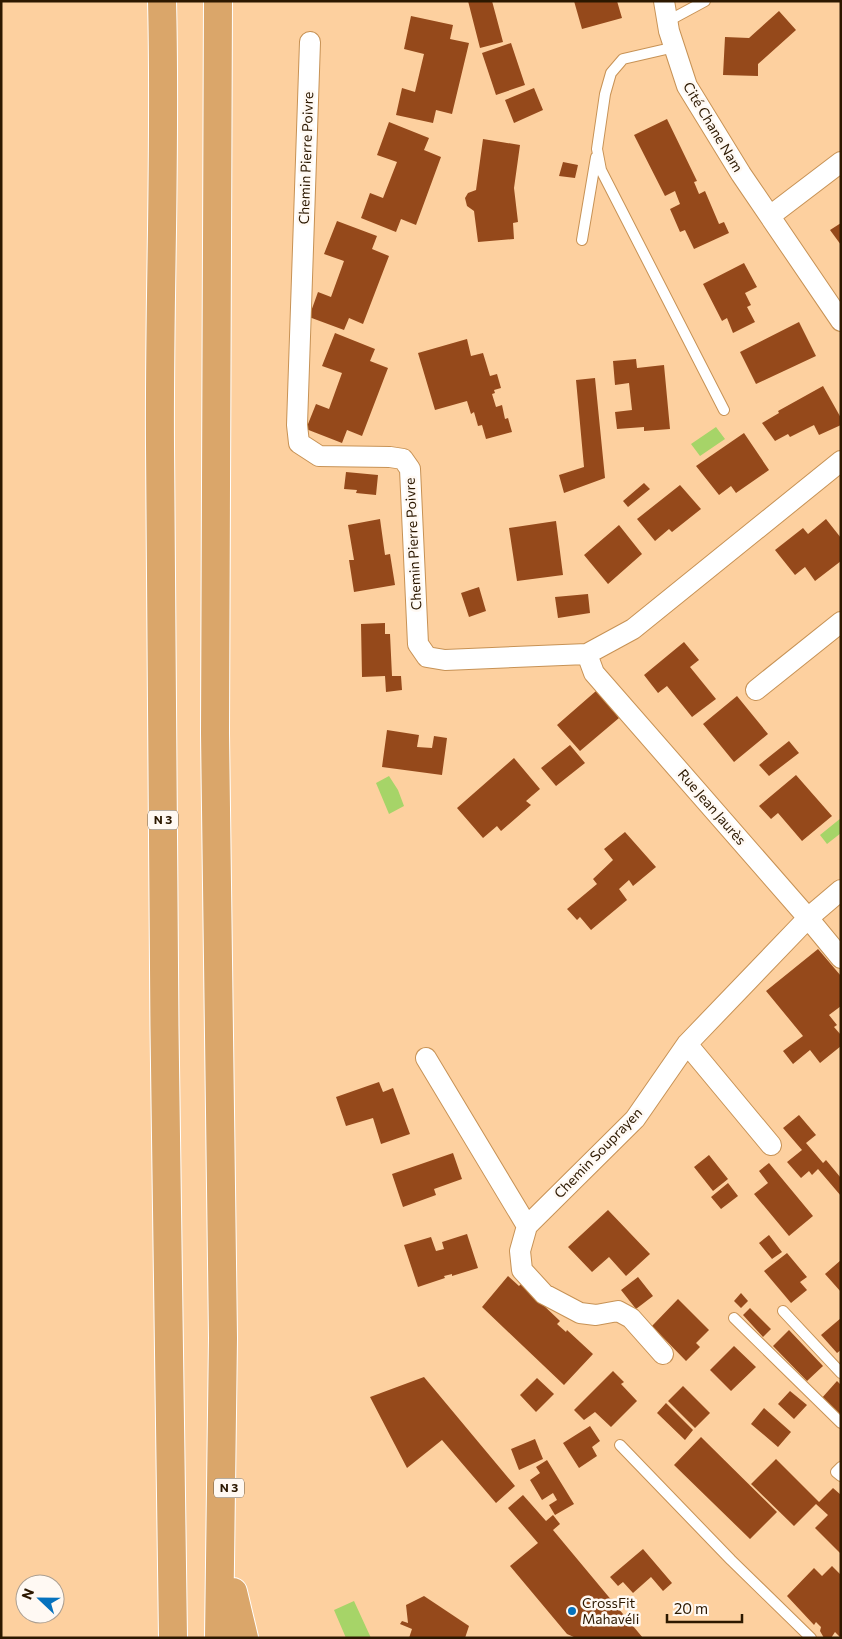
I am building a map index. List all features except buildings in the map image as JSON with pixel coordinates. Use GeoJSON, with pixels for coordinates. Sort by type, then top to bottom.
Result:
{"type":"FeatureCollection","features":[{"type":"Feature","properties":{"kind":"highway","name":"N 3"},"geometry":{"type":"LineString","coordinates":[[162,1],[164,84],[160,403],[162,722],[173,1638]]}},
{"type":"Feature","properties":{"kind":"highway","name":"N 3"},"geometry":{"type":"LineString","coordinates":[[218,1],[215,733],[223,1338],[233,1592],[233,1638]]}},
{"type":"Feature","properties":{"kind":"highway","name":"N 3"},"geometry":{"type":"LineString","coordinates":[[219,1638],[223,1338]]}},
{"type":"Feature","properties":{"kind":"highway","name":"N 3"},"geometry":{"type":"LineString","coordinates":[[233,1592],[244,1638]]}},
{"type":"Feature","properties":{"kind":"street","name":"Cité Chane Nam"},"geometry":{"type":"LineString","coordinates":[[666,11],[687,86],[741,174],[841,321]]}},
{"type":"Feature","properties":{"kind":"street","name":"Chemin Pierre Poivre"},"geometry":{"type":"LineString","coordinates":[[310,42],[297,425],[298,443],[319,456],[390,457],[402,459],[410,469],[418,644],[427,657],[444,660],[587,654],[633,629],[841,461]]}},
{"type":"Feature","properties":{"kind":"street"},"geometry":{"type":"LineString","coordinates":[[770,216],[841,162]]}},
{"type":"Feature","properties":{"kind":"street"},"geometry":{"type":"LineString","coordinates":[[756,690],[841,622]]}},
{"type":"Feature","properties":{"kind":"street","name":"Rue Jean Jaurès"},"geometry":{"type":"LineString","coordinates":[[587,654],[594,672],[841,958]]}},
{"type":"Feature","properties":{"kind":"street","name":"Chemin Souprayen"},"geometry":{"type":"LineString","coordinates":[[527,1226],[635,1118],[687,1044],[808,918],[841,890]]}},
{"type":"Feature","properties":{"kind":"street"},"geometry":{"type":"LineString","coordinates":[[687,1044],[771,1145]]}},
{"type":"Feature","properties":{"kind":"street"},"geometry":{"type":"LineString","coordinates":[[426,1058],[527,1226],[520,1251],[522,1270],[544,1294],[580,1313],[596,1315],[618,1311],[631,1318],[663,1354]]}},
{"type":"Feature","properties":{"kind":"lane"},"geometry":{"type":"LineString","coordinates":[[666,11],[706,1]]}},
{"type":"Feature","properties":{"kind":"lane"},"geometry":{"type":"LineString","coordinates":[[582,240],[610,73],[623,59],[675,48]]}},
{"type":"Feature","properties":{"kind":"lane"},"geometry":{"type":"LineString","coordinates":[[597,149],[601,170],[724,410]]}},
{"type":"Feature","properties":{"kind":"lane"},"geometry":{"type":"LineString","coordinates":[[783,1311],[841,1373]]}},
{"type":"Feature","properties":{"kind":"lane"},"geometry":{"type":"LineString","coordinates":[[734,1318],[841,1423]]}},
{"type":"Feature","properties":{"kind":"lane"},"geometry":{"type":"LineString","coordinates":[[620,1445],[731,1560],[811,1638]]}},
{"type":"Feature","properties":{"kind":"lane"},"geometry":{"type":"LineString","coordinates":[[841,1467],[836,1472],[841,1476]]}},
{"type":"Feature","properties":{"kind":"shaded area"},"geometry":{"type":"Polygon","coordinates":[[[716,427],[725,439],[700,456],[691,444],[716,427]]]}},
{"type":"Feature","properties":{"kind":"shaded area"},"geometry":{"type":"Polygon","coordinates":[[[389,776],[398,790],[404,806],[389,814],[376,783],[389,776]]]}},
{"type":"Feature","properties":{"kind":"shaded area"},"geometry":{"type":"Polygon","coordinates":[[[841,818],[841,833],[827,844],[820,835],[841,818]]]}},
{"type":"Feature","properties":{"kind":"shaded area"},"geometry":{"type":"Polygon","coordinates":[[[354,1601],[371,1638],[346,1638],[334,1610],[354,1601]]]}},
{"type":"Feature","properties":{"kind":"place","name":"CrossFit Mahavéli"},"geometry":{"type":"Point","coordinates":[572,1611]}}]}
